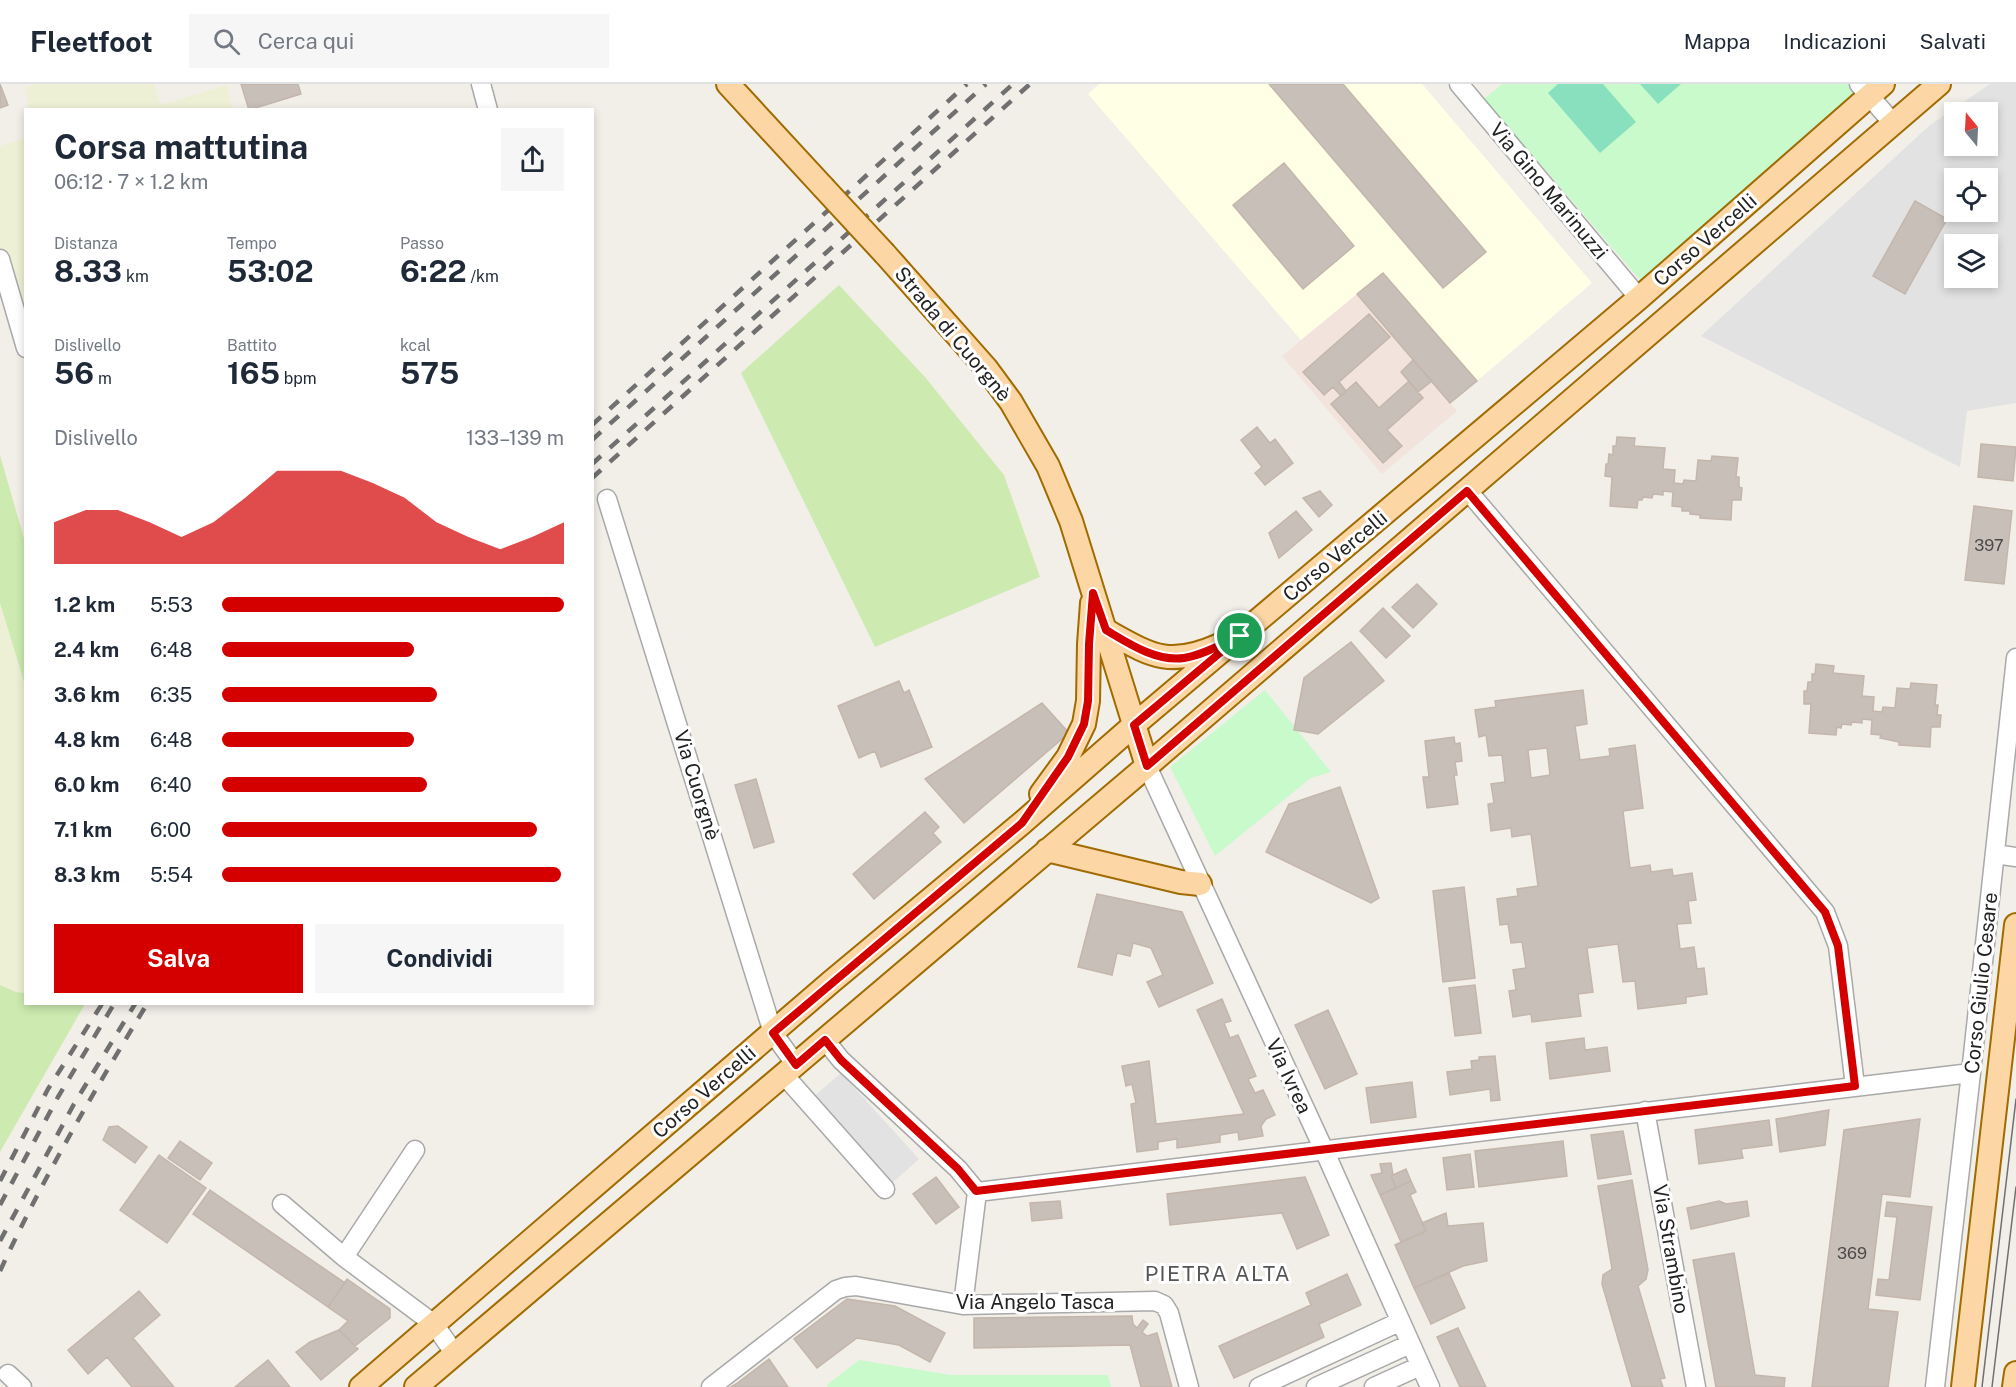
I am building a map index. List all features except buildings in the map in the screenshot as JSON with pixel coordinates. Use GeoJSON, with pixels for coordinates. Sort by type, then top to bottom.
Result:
{"type":"FeatureCollection","features":[{"type":"Feature","properties":{"kind":"main road","name":"Strada di Cuorgnè"},"geometry":{"type":"LineString","coordinates":[[728,84],[885,254],[986,368],[1017,412],[1040,450],[1071,521],[1147,766]]}},
{"type":"Feature","properties":{"kind":"main road","name":"Corso Vercelli"},"geometry":{"type":"LineString","coordinates":[[416,1387],[1147,766],[1892,122],[1939,84]]}},
{"type":"Feature","properties":{"kind":"main road","name":"Corso Vercelli"},"geometry":{"type":"LineString","coordinates":[[361,1387],[1134,725],[1639,298],[1870,88]]}},
{"type":"Feature","properties":{"kind":"main road"},"geometry":{"type":"LineString","coordinates":[[1022,823],[1068,757],[1084,724],[1088,701],[1093,593]]}},
{"type":"Feature","properties":{"kind":"main road"},"geometry":{"type":"LineString","coordinates":[[1106,630],[1150,653],[1170,658],[1199,654],[1240,636]]}},
{"type":"Feature","properties":{"kind":"main road"},"geometry":{"type":"LineString","coordinates":[[1047,850],[1181,882],[1200,884]]}},
{"type":"Feature","properties":{"kind":"main road","name":"Corso Giulio Cesare"},"geometry":{"type":"LineString","coordinates":[[1963,1387],[2016,925]]}},
{"type":"Feature","properties":{"kind":"main road"},"geometry":{"type":"LineString","coordinates":[[2014,1387],[2016,1373]]}},
{"type":"Feature","properties":{"kind":"street"},"geometry":{"type":"LineString","coordinates":[[481,84],[487,108]]}},
{"type":"Feature","properties":{"kind":"street","name":"Via Gino Marinuzzi"},"geometry":{"type":"LineString","coordinates":[[1459,84],[1639,298]]}},
{"type":"Feature","properties":{"kind":"street","name":"Corso Vercelli"},"geometry":{"type":"LineString","coordinates":[[1870,88],[1892,122]]}},
{"type":"Feature","properties":{"kind":"street"},"geometry":{"type":"LineString","coordinates":[[0,259],[24,341]]}},
{"type":"Feature","properties":{"kind":"street"},"geometry":{"type":"LineString","coordinates":[[1467,491],[1825,912],[1838,946],[1855,1086]]}},
{"type":"Feature","properties":{"kind":"street","name":"Via Cuorgnè"},"geometry":{"type":"LineString","coordinates":[[607,499],[773,1033],[790,1070],[885,1189]]}},
{"type":"Feature","properties":{"kind":"street","name":"Corso Giulio Cesare"},"geometry":{"type":"LineString","coordinates":[[1935,1387],[1995,854],[2007,829],[2016,658]]}},
{"type":"Feature","properties":{"kind":"street","name":"Via Ivrea"},"geometry":{"type":"LineString","coordinates":[[1147,766],[1324,1150],[1430,1387]]}},
{"type":"Feature","properties":{"kind":"street"},"geometry":{"type":"LineString","coordinates":[[1995,854],[2016,856]]}},
{"type":"Feature","properties":{"kind":"street"},"geometry":{"type":"LineString","coordinates":[[825,1040],[841,1060],[958,1169],[976,1191],[963,1305]]}},
{"type":"Feature","properties":{"kind":"street"},"geometry":{"type":"LineString","coordinates":[[976,1191],[1971,1073]]}},
{"type":"Feature","properties":{"kind":"street","name":"Via Strambino"},"geometry":{"type":"LineString","coordinates":[[1646,1111],[1696,1387]]}},
{"type":"Feature","properties":{"kind":"street"},"geometry":{"type":"LineString","coordinates":[[344,1257],[415,1150]]}},
{"type":"Feature","properties":{"kind":"street"},"geometry":{"type":"LineString","coordinates":[[282,1204],[344,1257],[434,1324],[454,1354]]}},
{"type":"Feature","properties":{"kind":"street","name":"Via Angelo Tasca"},"geometry":{"type":"LineString","coordinates":[[711,1387],[836,1290],[856,1286],[963,1305],[1155,1301],[1164,1305],[1169,1313],[1189,1387]]}},
{"type":"Feature","properties":{"kind":"street"},"geometry":{"type":"LineString","coordinates":[[1944,1308],[1972,1311]]}},
{"type":"Feature","properties":{"kind":"street"},"geometry":{"type":"LineString","coordinates":[[1259,1387],[1399,1322]]}},
{"type":"Feature","properties":{"kind":"street"},"geometry":{"type":"LineString","coordinates":[[1316,1387],[1410,1344]]}},
{"type":"Feature","properties":{"kind":"street"},"geometry":{"type":"LineString","coordinates":[[1374,1387],[1420,1366]]}},
{"type":"Feature","properties":{"kind":"shaded area"},"geometry":{"type":"Polygon","coordinates":[[[37,84],[154,84],[161,105],[226,85],[233,108],[30,108],[24,88],[37,84]]]}},
{"type":"Feature","properties":{"kind":"shaded area"},"geometry":{"type":"Polygon","coordinates":[[[1099,84],[1422,84],[1592,283],[1477,381],[1383,273],[1301,340],[1088,94],[1099,84]]]}},
{"type":"Feature","properties":{"kind":"shaded area"},"geometry":{"type":"Polygon","coordinates":[[[1990,84],[2016,84],[2016,403],[1967,411],[1960,467],[1701,336],[1930,125],[1944,115],[1944,156],[1998,156],[1998,102],[1964,102],[1990,84]]]}},
{"type":"Feature","properties":{"kind":"shaded area"},"geometry":{"type":"Polygon","coordinates":[[[24,138],[24,332],[0,246],[0,146],[24,138]]]}},
{"type":"Feature","properties":{"kind":"shaded area"},"geometry":{"type":"Polygon","coordinates":[[[1357,294],[1457,411],[1382,474],[1282,356],[1357,294]]]}},
{"type":"Feature","properties":{"kind":"shaded area"},"geometry":{"type":"Polygon","coordinates":[[[0,603],[24,682],[24,993],[0,985],[0,603]]]}},
{"type":"Feature","properties":{"kind":"shaded area"},"geometry":{"type":"Polygon","coordinates":[[[841,1073],[919,1159],[889,1186],[811,1099],[841,1073]]]}},
{"type":"Feature","properties":{"kind":"green space"},"geometry":{"type":"Polygon","coordinates":[[[1502,84],[1850,84],[1858,94],[1641,281],[1484,99],[1502,84]]]}},
{"type":"Feature","properties":{"kind":"green space"},"geometry":{"type":"Polygon","coordinates":[[[1558,84],[1603,84],[1636,122],[1600,153],[1548,93],[1558,84]]]}},
{"type":"Feature","properties":{"kind":"green space"},"geometry":{"type":"Polygon","coordinates":[[[1640,84],[1681,84],[1658,104],[1640,84]]]}},
{"type":"Feature","properties":{"kind":"green space"},"geometry":{"type":"Polygon","coordinates":[[[839,285],[925,377],[1004,475],[1040,577],[875,647],[741,373],[839,285]]]}},
{"type":"Feature","properties":{"kind":"green space"},"geometry":{"type":"Polygon","coordinates":[[[0,455],[24,539],[24,682],[0,603],[0,455]]]}},
{"type":"Feature","properties":{"kind":"green space"},"geometry":{"type":"Polygon","coordinates":[[[1265,690],[1331,772],[1311,778],[1215,856],[1170,767],[1265,690]]]}},
{"type":"Feature","properties":{"kind":"green space"},"geometry":{"type":"Polygon","coordinates":[[[0,985],[24,993],[24,1005],[84,1005],[0,1152],[0,985]]]}},
{"type":"Feature","properties":{"kind":"green space"},"geometry":{"type":"Polygon","coordinates":[[[859,1360],[951,1375],[1108,1375],[1111,1387],[827,1387],[859,1360]]]}},
{"type":"Feature","properties":{"kind":"tram line"},"geometry":{"type":"LineString","coordinates":[[1982,1387],[2016,1099]]}},
{"type":"Feature","properties":{"kind":"tram line"},"geometry":{"type":"LineString","coordinates":[[1992,1387],[2016,1187]]}},
{"type":"Feature","properties":{"kind":"railway"},"geometry":{"type":"LineString","coordinates":[[594,423],[967,84]]}},
{"type":"Feature","properties":{"kind":"railway"},"geometry":{"type":"LineString","coordinates":[[594,438],[986,84]]}},
{"type":"Feature","properties":{"kind":"railway"},"geometry":{"type":"LineString","coordinates":[[594,462],[1013,84]]}},
{"type":"Feature","properties":{"kind":"railway"},"geometry":{"type":"LineString","coordinates":[[594,476],[1030,84]]}},
{"type":"Feature","properties":{"kind":"railway"},"geometry":{"type":"LineString","coordinates":[[0,1181],[48,1089],[101,1005]]}},
{"type":"Feature","properties":{"kind":"railway"},"geometry":{"type":"LineString","coordinates":[[0,1205],[58,1097],[113,1005]]}},
{"type":"Feature","properties":{"kind":"railway"},"geometry":{"type":"LineString","coordinates":[[0,1241],[74,1104],[134,1005]]}},
{"type":"Feature","properties":{"kind":"railway"},"geometry":{"type":"LineString","coordinates":[[0,1271],[70,1135],[146,1005]]}},
{"type":"Feature","properties":{"kind":"district","name":"PIETRA ALTA"},"geometry":{"type":"Point","coordinates":[1218,1274]}},
{"type":"Feature","properties":{"kind":"route"},"geometry":{"type":"LineString","coordinates":[[1467,491],[1825,912],[1838,946],[1855,1086],[976,1191],[958,1169],[841,1060],[825,1040],[796,1065],[773,1033],[1022,823],[1068,757],[1084,724],[1088,701],[1093,593],[1106,630],[1150,653],[1170,658],[1183,658],[1199,654],[1240,636],[1134,725],[1147,766],[1467,491]]}}]}
